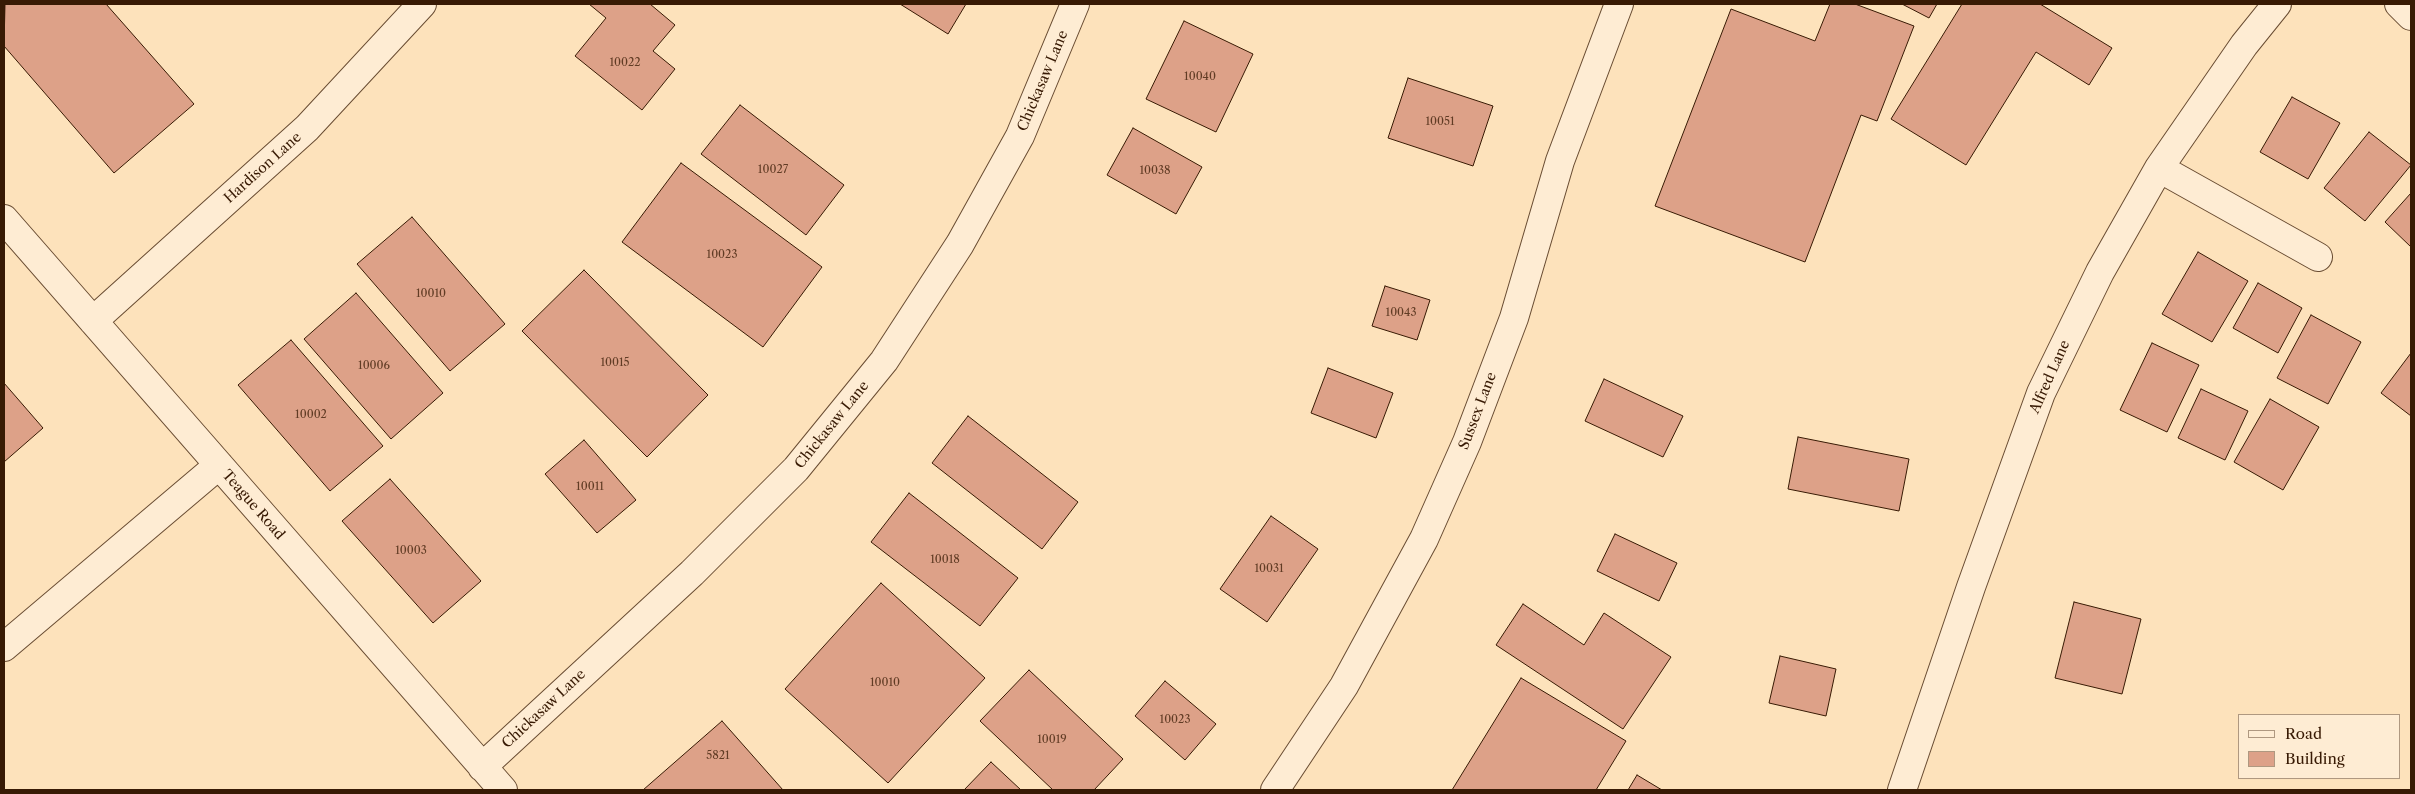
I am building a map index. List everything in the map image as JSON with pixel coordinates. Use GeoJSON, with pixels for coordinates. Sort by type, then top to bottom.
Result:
{"type":"FeatureCollection","features":[{"type":"Feature","properties":{"kind":"street","name":"Hardison Lane"},"geometry":{"type":"LineString","coordinates":[[93,321],[307,128],[422,4]]}},
{"type":"Feature","properties":{"kind":"street","name":"Chickasaw Lane"},"geometry":{"type":"LineString","coordinates":[[482,766],[692,573],[796,469],[884,361],[960,244],[1020,136],[1075,4]]}},
{"type":"Feature","properties":{"kind":"street","name":"Sussex Lane"},"geometry":{"type":"LineString","coordinates":[[1275,790],[1344,686],[1424,539],[1467,442],[1514,318],[1560,161],[1619,4]]}},
{"type":"Feature","properties":{"kind":"street","name":"Alfred Lane"},"geometry":{"type":"LineString","coordinates":[[1902,790],[1971,587],[2041,394],[2100,272],[2159,168],[2244,45],[2278,4]]}},
{"type":"Feature","properties":{"kind":"street"},"geometry":{"type":"LineString","coordinates":[[2399,4],[2411,16]]}},
{"type":"Feature","properties":{"kind":"street"},"geometry":{"type":"LineString","coordinates":[[2159,168],[2318,257]]}},
{"type":"Feature","properties":{"kind":"street","name":"Teague Road"},"geometry":{"type":"LineString","coordinates":[[4,219],[503,790]]}},
{"type":"Feature","properties":{"kind":"street"},"geometry":{"type":"LineString","coordinates":[[4,647],[219,465]]}},
{"type":"Feature","properties":{"kind":"building"},"geometry":{"type":"Polygon","coordinates":[[[5,4],[106,4],[194,104],[114,173],[4,46],[5,4]]]}},
{"type":"Feature","properties":{"kind":"building"},"geometry":{"type":"Polygon","coordinates":[[[589,4],[650,4],[675,25],[653,51],[675,69],[642,110],[575,56],[606,18],[589,4]]]}},
{"type":"Feature","properties":{"kind":"building"},"geometry":{"type":"Polygon","coordinates":[[[900,4],[966,4],[948,34],[900,4]]]}},
{"type":"Feature","properties":{"kind":"building"},"geometry":{"type":"Polygon","coordinates":[[[1830,4],[1855,4],[1914,26],[1877,121],[1861,115],[1805,262],[1655,206],[1731,9],[1815,41],[1830,4]]]}},
{"type":"Feature","properties":{"kind":"building"},"geometry":{"type":"Polygon","coordinates":[[[1902,4],[1937,4],[1929,18],[1902,4]]]}},
{"type":"Feature","properties":{"kind":"building"},"geometry":{"type":"Polygon","coordinates":[[[1962,4],[2040,4],[2112,48],[2089,85],[2036,52],[1966,165],[1891,119],[1962,4]]]}},
{"type":"Feature","properties":{"kind":"building"},"geometry":{"type":"Polygon","coordinates":[[[1184,21],[1253,54],[1216,132],[1146,99],[1184,21]]]}},
{"type":"Feature","properties":{"kind":"building"},"geometry":{"type":"Polygon","coordinates":[[[1408,78],[1493,106],[1473,166],[1388,138],[1408,78]]]}},
{"type":"Feature","properties":{"kind":"building"},"geometry":{"type":"Polygon","coordinates":[[[2292,97],[2340,123],[2308,179],[2260,152],[2292,97]]]}},
{"type":"Feature","properties":{"kind":"building"},"geometry":{"type":"Polygon","coordinates":[[[740,105],[844,185],[806,235],[701,154],[740,105]]]}},
{"type":"Feature","properties":{"kind":"building"},"geometry":{"type":"Polygon","coordinates":[[[1133,128],[1202,167],[1176,214],[1107,175],[1133,128]]]}},
{"type":"Feature","properties":{"kind":"building"},"geometry":{"type":"Polygon","coordinates":[[[2369,132],[2411,165],[2365,221],[2324,188],[2369,132]]]}},
{"type":"Feature","properties":{"kind":"building"},"geometry":{"type":"Polygon","coordinates":[[[681,163],[822,267],[763,347],[622,242],[681,163]]]}},
{"type":"Feature","properties":{"kind":"building"},"geometry":{"type":"Polygon","coordinates":[[[2411,193],[2411,247],[2385,222],[2411,193]]]}},
{"type":"Feature","properties":{"kind":"building"},"geometry":{"type":"Polygon","coordinates":[[[412,217],[505,324],[450,371],[357,264],[412,217]]]}},
{"type":"Feature","properties":{"kind":"building"},"geometry":{"type":"Polygon","coordinates":[[[2198,252],[2248,281],[2212,342],[2162,314],[2198,252]]]}},
{"type":"Feature","properties":{"kind":"building"},"geometry":{"type":"Polygon","coordinates":[[[584,270],[708,395],[647,457],[522,331],[584,270]]]}},
{"type":"Feature","properties":{"kind":"building"},"geometry":{"type":"Polygon","coordinates":[[[2258,283],[2302,308],[2278,353],[2233,328],[2258,283]]]}},
{"type":"Feature","properties":{"kind":"building"},"geometry":{"type":"Polygon","coordinates":[[[1385,286],[1430,300],[1417,340],[1372,326],[1385,286]]]}},
{"type":"Feature","properties":{"kind":"building"},"geometry":{"type":"Polygon","coordinates":[[[356,293],[443,393],[391,439],[304,339],[356,293]]]}},
{"type":"Feature","properties":{"kind":"building"},"geometry":{"type":"Polygon","coordinates":[[[2311,315],[2361,342],[2328,404],[2277,378],[2311,315]]]}},
{"type":"Feature","properties":{"kind":"building"},"geometry":{"type":"Polygon","coordinates":[[[291,340],[383,446],[330,491],[238,385],[291,340]]]}},
{"type":"Feature","properties":{"kind":"building"},"geometry":{"type":"Polygon","coordinates":[[[2152,343],[2199,365],[2167,432],[2120,410],[2152,343]]]}},
{"type":"Feature","properties":{"kind":"building"},"geometry":{"type":"Polygon","coordinates":[[[2411,353],[2411,416],[2381,393],[2411,353]]]}},
{"type":"Feature","properties":{"kind":"building"},"geometry":{"type":"Polygon","coordinates":[[[1328,368],[1393,393],[1376,438],[1311,413],[1328,368]]]}},
{"type":"Feature","properties":{"kind":"building"},"geometry":{"type":"Polygon","coordinates":[[[1604,379],[1683,416],[1663,457],[1585,421],[1604,379]]]}},
{"type":"Feature","properties":{"kind":"building"},"geometry":{"type":"Polygon","coordinates":[[[4,383],[43,428],[4,462],[4,383]]]}},
{"type":"Feature","properties":{"kind":"building"},"geometry":{"type":"Polygon","coordinates":[[[2201,389],[2248,411],[2225,460],[2178,438],[2201,389]]]}},
{"type":"Feature","properties":{"kind":"building"},"geometry":{"type":"Polygon","coordinates":[[[2270,399],[2319,427],[2283,490],[2234,462],[2270,399]]]}},
{"type":"Feature","properties":{"kind":"building"},"geometry":{"type":"Polygon","coordinates":[[[968,416],[1078,502],[1042,549],[932,463],[968,416]]]}},
{"type":"Feature","properties":{"kind":"building"},"geometry":{"type":"Polygon","coordinates":[[[1798,437],[1909,459],[1899,511],[1788,489],[1798,437]]]}},
{"type":"Feature","properties":{"kind":"building"},"geometry":{"type":"Polygon","coordinates":[[[584,440],[636,500],[597,533],[545,474],[584,440]]]}},
{"type":"Feature","properties":{"kind":"building"},"geometry":{"type":"Polygon","coordinates":[[[390,479],[481,581],[433,623],[342,521],[390,479]]]}},
{"type":"Feature","properties":{"kind":"building"},"geometry":{"type":"Polygon","coordinates":[[[909,493],[1018,578],[980,626],[871,542],[909,493]]]}},
{"type":"Feature","properties":{"kind":"building"},"geometry":{"type":"Polygon","coordinates":[[[1271,516],[1318,549],[1267,622],[1220,589],[1271,516]]]}},
{"type":"Feature","properties":{"kind":"building"},"geometry":{"type":"Polygon","coordinates":[[[1615,534],[1677,563],[1659,601],[1597,571],[1615,534]]]}},
{"type":"Feature","properties":{"kind":"building"},"geometry":{"type":"Polygon","coordinates":[[[881,583],[985,678],[888,783],[785,689],[881,583]]]}},
{"type":"Feature","properties":{"kind":"building"},"geometry":{"type":"Polygon","coordinates":[[[2074,602],[2141,619],[2122,694],[2055,678],[2074,602]]]}},
{"type":"Feature","properties":{"kind":"building"},"geometry":{"type":"Polygon","coordinates":[[[1523,604],[1584,645],[1604,613],[1671,657],[1623,729],[1496,645],[1523,604]]]}},
{"type":"Feature","properties":{"kind":"building"},"geometry":{"type":"Polygon","coordinates":[[[1780,656],[1836,669],[1826,716],[1769,703],[1780,656]]]}},
{"type":"Feature","properties":{"kind":"building"},"geometry":{"type":"Polygon","coordinates":[[[1029,670],[1123,759],[1094,790],[1053,790],[980,721],[1029,670]]]}},
{"type":"Feature","properties":{"kind":"building"},"geometry":{"type":"Polygon","coordinates":[[[1521,678],[1626,741],[1596,790],[1452,790],[1521,678]]]}},
{"type":"Feature","properties":{"kind":"building"},"geometry":{"type":"Polygon","coordinates":[[[1165,681],[1216,724],[1185,760],[1135,716],[1165,681]]]}},
{"type":"Feature","properties":{"kind":"building"},"geometry":{"type":"Polygon","coordinates":[[[722,721],[783,790],[643,790],[722,721]]]}},
{"type":"Feature","properties":{"kind":"building"},"geometry":{"type":"Polygon","coordinates":[[[991,762],[1021,790],[964,790],[991,762]]]}},
{"type":"Feature","properties":{"kind":"building"},"geometry":{"type":"Polygon","coordinates":[[[1637,775],[1662,790],[1628,790],[1637,775]]]}}]}
